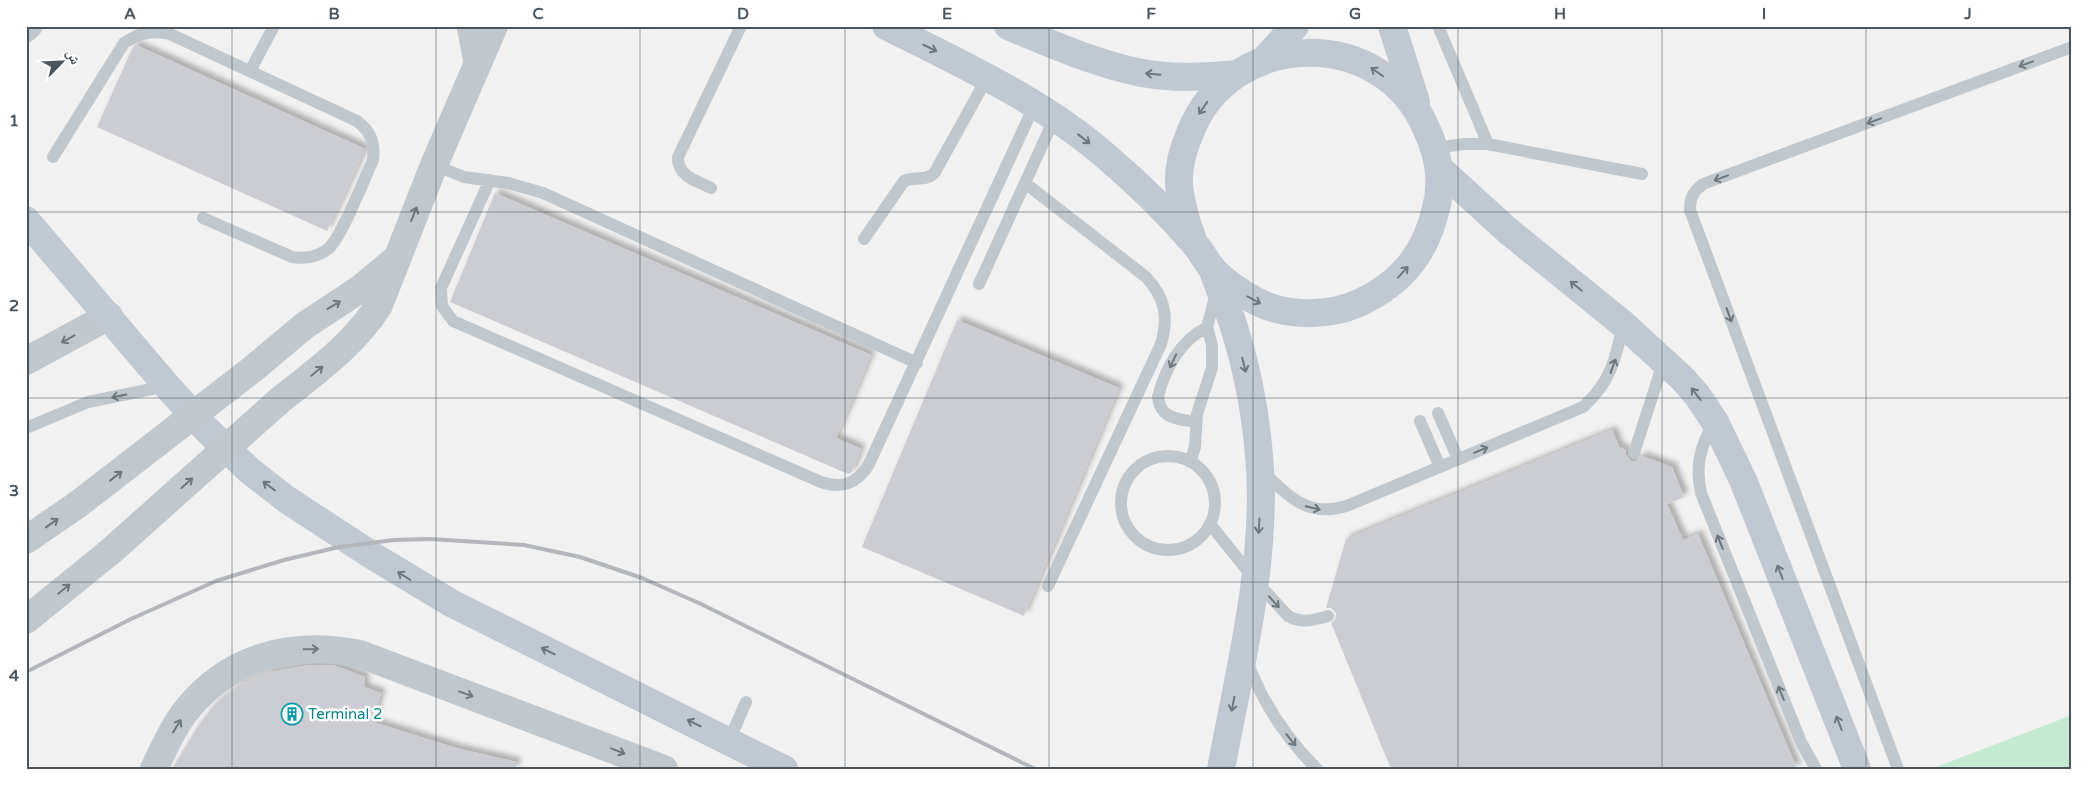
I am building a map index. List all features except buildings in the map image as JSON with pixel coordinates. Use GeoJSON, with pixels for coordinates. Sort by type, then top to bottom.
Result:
{"type":"FeatureCollection","features":[{"type":"Feature","properties":{"kind":"main road"},"geometry":{"type":"LineString","coordinates":[[886,26],[1045,110],[1107,157],[1194,243]]}},
{"type":"Feature","properties":{"kind":"main road"},"geometry":{"type":"LineString","coordinates":[[1008,26],[1041,32],[1106,63],[1142,73],[1204,77],[1237,74]]}},
{"type":"Feature","properties":{"kind":"main road"},"geometry":{"type":"LineString","coordinates":[[1265,59],[1295,26]]}},
{"type":"Feature","properties":{"kind":"main road"},"geometry":{"type":"LineString","coordinates":[[1215,277],[1261,304],[1290,311],[1320,313],[1349,307],[1376,295],[1400,277],[1419,254],[1432,227],[1439,198],[1437,158],[1392,26]]}},
{"type":"Feature","properties":{"kind":"main road"},"geometry":{"type":"LineString","coordinates":[[1221,769],[1254,580],[1260,521],[1260,470],[1245,368],[1232,323],[1215,277],[1194,243],[1183,214],[1179,182],[1183,150],[1194,121],[1212,94],[1237,74],[1265,59],[1300,52],[1336,54],[1369,66],[1398,87],[1421,115]]}},
{"type":"Feature","properties":{"kind":"main road"},"geometry":{"type":"LineString","coordinates":[[1437,158],[1507,230],[1623,324],[1664,360],[1697,395],[1715,422],[1743,480],[1857,769]]}},
{"type":"Feature","properties":{"kind":"main road"},"geometry":{"type":"LineString","coordinates":[[26,220],[167,386],[207,430],[250,471],[286,499],[372,556],[459,606],[784,769]]}},
{"type":"Feature","properties":{"kind":"street"},"geometry":{"type":"LineString","coordinates":[[26,30],[30,26]]}},
{"type":"Feature","properties":{"kind":"street"},"geometry":{"type":"LineString","coordinates":[[469,26],[477,67]]}},
{"type":"Feature","properties":{"kind":"street"},"geometry":{"type":"LineString","coordinates":[[26,620],[111,551],[279,402],[338,353],[368,322],[379,305],[434,165],[494,26]]}},
{"type":"Feature","properties":{"kind":"street"},"geometry":{"type":"LineString","coordinates":[[26,540],[77,506],[254,368],[314,318],[360,289],[396,259]]}},
{"type":"Feature","properties":{"kind":"street"},"geometry":{"type":"LineString","coordinates":[[26,361],[109,316]]}},
{"type":"Feature","properties":{"kind":"street"},"geometry":{"type":"LineString","coordinates":[[154,769],[185,713],[216,682],[253,660],[295,649],[317,648],[360,654],[664,769]]}},
{"type":"Feature","properties":{"kind":"lane"},"geometry":{"type":"LineString","coordinates":[[250,71],[274,26]]}},
{"type":"Feature","properties":{"kind":"lane"},"geometry":{"type":"LineString","coordinates":[[711,188],[683,173],[678,163],[678,158],[740,26]]}},
{"type":"Feature","properties":{"kind":"lane"},"geometry":{"type":"LineString","coordinates":[[1438,26],[1488,144]]}},
{"type":"Feature","properties":{"kind":"lane"},"geometry":{"type":"LineString","coordinates":[[54,157],[124,43],[134,36],[158,31],[170,34],[357,120],[372,137],[373,160],[336,241],[321,254],[302,258],[292,257],[203,218]]}},
{"type":"Feature","properties":{"kind":"lane"},"geometry":{"type":"LineString","coordinates":[[1898,769],[1690,210],[1690,198],[1694,191],[1703,184],[2072,47]]}},
{"type":"Feature","properties":{"kind":"lane"},"geometry":{"type":"LineString","coordinates":[[864,240],[904,181],[910,178],[927,178],[935,172],[987,78]]}},
{"type":"Feature","properties":{"kind":"lane"},"geometry":{"type":"LineString","coordinates":[[490,180],[441,288],[442,306],[453,321],[812,478],[830,485],[839,486],[848,484],[863,474],[917,362],[1045,110]]}},
{"type":"Feature","properties":{"kind":"lane"},"geometry":{"type":"LineString","coordinates":[[978,284],[1025,183],[1045,110]]}},
{"type":"Feature","properties":{"kind":"lane"},"geometry":{"type":"LineString","coordinates":[[1437,158],[1464,144],[1488,144],[1642,174]]}},
{"type":"Feature","properties":{"kind":"lane"},"geometry":{"type":"LineString","coordinates":[[434,165],[464,177],[526,187],[917,362]]}},
{"type":"Feature","properties":{"kind":"lane"},"geometry":{"type":"LineString","coordinates":[[1025,183],[1146,277],[1162,300],[1166,314],[1166,328],[1162,344],[1048,586]]}},
{"type":"Feature","properties":{"kind":"lane"},"geometry":{"type":"LineString","coordinates":[[1190,462],[1195,447],[1196,422],[1212,368],[1212,345],[1207,327],[1215,277]]}},
{"type":"Feature","properties":{"kind":"lane"},"geometry":{"type":"LineString","coordinates":[[1260,470],[1293,500],[1310,508],[1330,510],[1349,505],[1583,407],[1597,393],[1608,377],[1617,351],[1623,324]]}},
{"type":"Feature","properties":{"kind":"lane"},"geometry":{"type":"LineString","coordinates":[[1196,422],[1170,418],[1158,404],[1158,397],[1176,354],[1191,337],[1207,327]]}},
{"type":"Feature","properties":{"kind":"lane"},"geometry":{"type":"LineString","coordinates":[[1634,453],[1664,360]]}},
{"type":"Feature","properties":{"kind":"lane"},"geometry":{"type":"LineString","coordinates":[[26,428],[88,402],[167,386]]}},
{"type":"Feature","properties":{"kind":"lane"},"geometry":{"type":"LineString","coordinates":[[1438,413],[1458,459]]}},
{"type":"Feature","properties":{"kind":"lane"},"geometry":{"type":"LineString","coordinates":[[1420,421],[1440,467]]}},
{"type":"Feature","properties":{"kind":"lane"},"geometry":{"type":"LineString","coordinates":[[1715,422],[1702,446],[1698,459],[1701,493],[1801,742],[1816,769]]}},
{"type":"Feature","properties":{"kind":"lane"},"geometry":{"type":"LineString","coordinates":[[1163,457],[1180,458],[1190,462],[1208,478],[1212,489],[1214,501],[1210,524],[1196,541],[1187,546],[1166,550],[1155,548],[1136,538],[1124,519],[1121,508],[1123,491],[1130,476],[1147,461],[1163,457]]}},
{"type":"Feature","properties":{"kind":"lane"},"geometry":{"type":"LineString","coordinates":[[1210,524],[1254,580],[1282,611],[1294,619],[1306,622],[1328,616]]}},
{"type":"Feature","properties":{"kind":"lane"},"geometry":{"type":"LineString","coordinates":[[1243,651],[1266,705],[1282,730],[1317,769]]}},
{"type":"Feature","properties":{"kind":"lane"},"geometry":{"type":"LineString","coordinates":[[729,741],[746,702]]}},
{"type":"Feature","properties":{"kind":"green space"},"geometry":{"type":"Polygon","coordinates":[[[2072,715],[2072,769],[1931,769],[2072,715]]]}},
{"type":"Feature","properties":{"kind":"railway"},"geometry":{"type":"LineString","coordinates":[[26,672],[131,619],[216,581],[284,560],[339,547],[394,540],[430,539],[524,545],[580,557],[642,578],[701,604],[1035,769]]}},
{"type":"Feature","properties":{"kind":"place","name":"Terminal 2"},"geometry":{"type":"Point","coordinates":[292,714]}}]}
